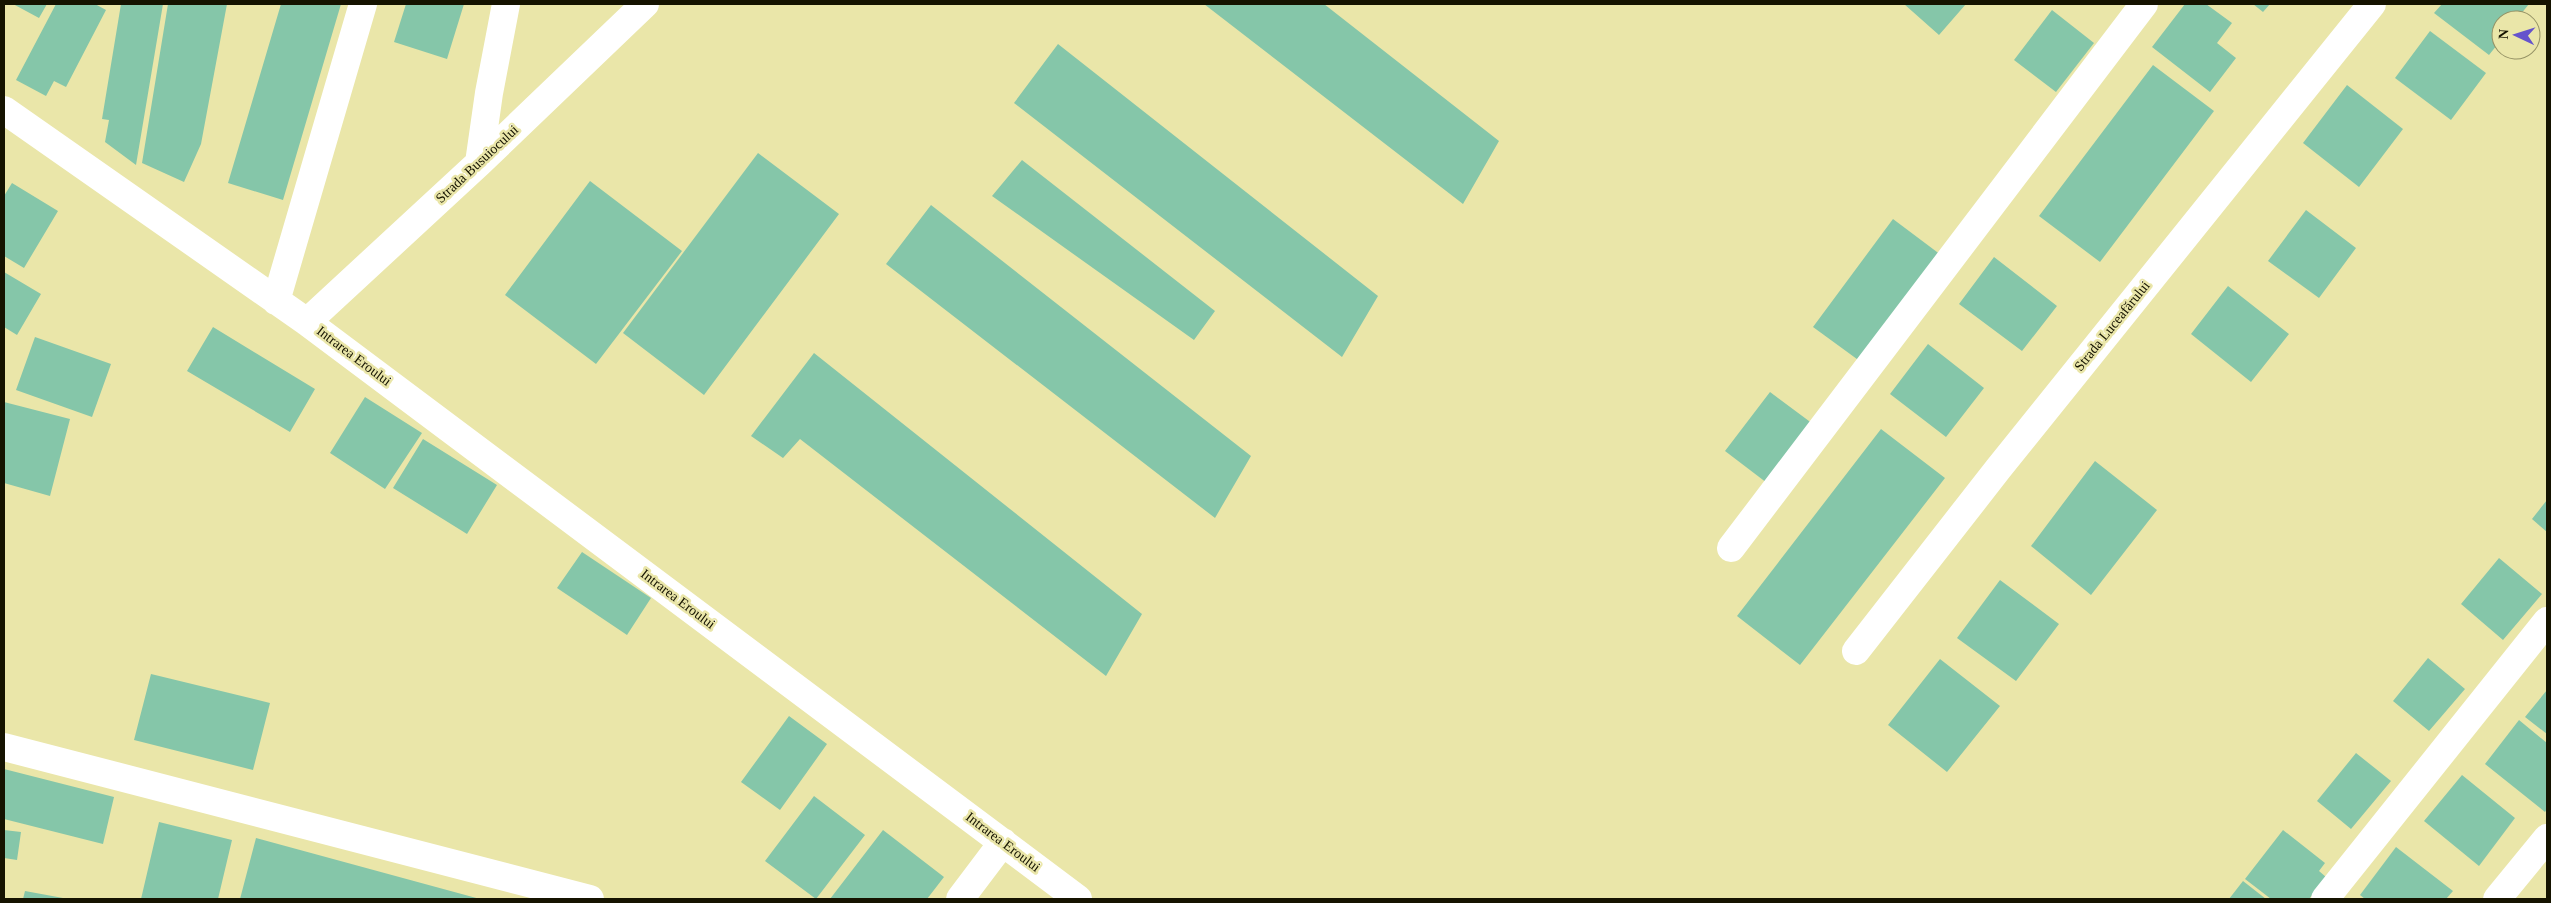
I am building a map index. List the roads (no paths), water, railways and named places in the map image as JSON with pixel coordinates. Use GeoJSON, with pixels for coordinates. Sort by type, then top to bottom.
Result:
{"type":"FeatureCollection","features":[{"type":"Feature","properties":{"kind":"street"},"geometry":{"type":"LineString","coordinates":[[276,302],[363,4]]}},
{"type":"Feature","properties":{"kind":"street"},"geometry":{"type":"LineString","coordinates":[[479,163],[489,94],[506,4]]}},
{"type":"Feature","properties":{"kind":"street","name":"Strada Busuiocului"},"geometry":{"type":"LineString","coordinates":[[307,322],[479,163],[645,4]]}},
{"type":"Feature","properties":{"kind":"street"},"geometry":{"type":"LineString","coordinates":[[1732,548],[2144,4]]}},
{"type":"Feature","properties":{"kind":"street","name":"Strada Luceafărului"},"geometry":{"type":"LineString","coordinates":[[1856,651],[1998,469],[2372,4]]}},
{"type":"Feature","properties":{"kind":"street","name":"Intrarea Eroului"},"geometry":{"type":"LineString","coordinates":[[4,110],[307,322],[1078,899]]}},
{"type":"Feature","properties":{"kind":"street"},"geometry":{"type":"LineString","coordinates":[[2325,899],[2547,621]]}},
{"type":"Feature","properties":{"kind":"street"},"geometry":{"type":"LineString","coordinates":[[4,747],[590,899]]}},
{"type":"Feature","properties":{"kind":"street"},"geometry":{"type":"LineString","coordinates":[[2497,899],[2547,838]]}},
{"type":"Feature","properties":{"kind":"street"},"geometry":{"type":"LineString","coordinates":[[960,899],[1003,842]]}}]}
